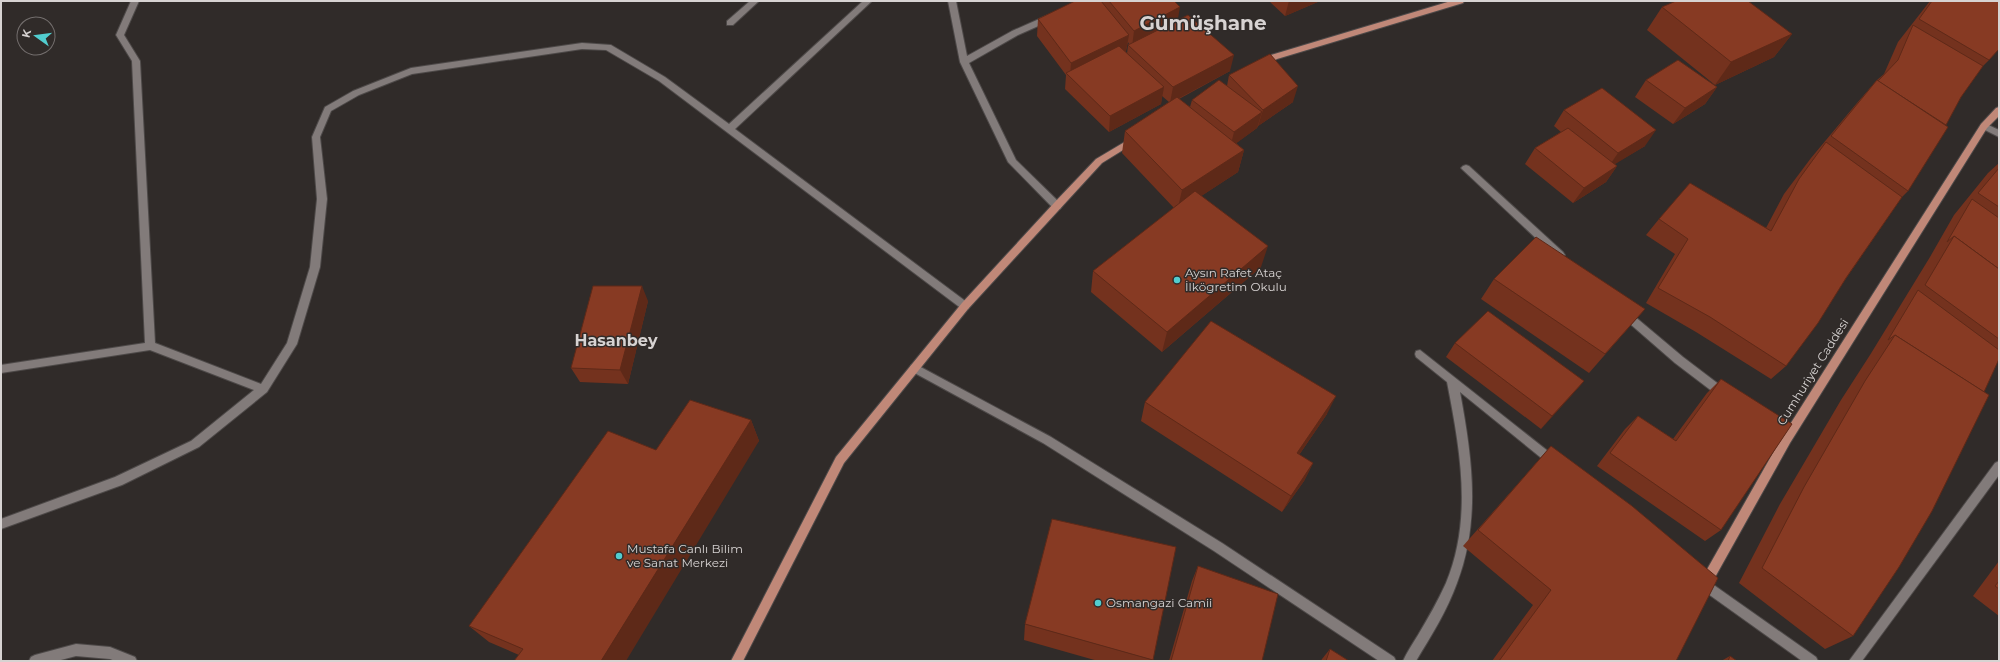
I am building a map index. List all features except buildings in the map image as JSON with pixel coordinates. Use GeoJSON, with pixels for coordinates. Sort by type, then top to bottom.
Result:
{"type":"FeatureCollection","features":[{"type":"Feature","properties":{"kind":"main road"},"geometry":{"type":"LineString","coordinates":[[1254,69],[1274,58],[1460,1]]}},
{"type":"Feature","properties":{"kind":"main road","name":"Cumhuriyet Caddesi"},"geometry":{"type":"LineString","coordinates":[[1704,588],[1782,438],[1984,126],[1999,110]]}},
{"type":"Feature","properties":{"kind":"main road"},"geometry":{"type":"LineString","coordinates":[[737,661],[840,460],[966,306],[1057,206],[1099,161],[1139,137]]}},
{"type":"Feature","properties":{"kind":"street"},"geometry":{"type":"LineString","coordinates":[[135,1],[120,35],[136,61],[150,346]]}},
{"type":"Feature","properties":{"kind":"street"},"geometry":{"type":"LineString","coordinates":[[730,24],[755,1]]}},
{"type":"Feature","properties":{"kind":"street"},"geometry":{"type":"LineString","coordinates":[[730,128],[868,1]]}},
{"type":"Feature","properties":{"kind":"street"},"geometry":{"type":"LineString","coordinates":[[952,1],[964,62],[1013,162],[1057,206]]}},
{"type":"Feature","properties":{"kind":"street"},"geometry":{"type":"LineString","coordinates":[[964,62],[1015,33],[1058,14]]}},
{"type":"Feature","properties":{"kind":"street"},"geometry":{"type":"LineString","coordinates":[[1,524],[118,481],[195,444],[263,389],[292,344],[315,266],[322,199],[316,137],[328,109],[356,93],[410,71],[582,46],[608,47],[662,78],[966,306]]}},
{"type":"Feature","properties":{"kind":"street"},"geometry":{"type":"LineString","coordinates":[[1984,126],[1999,134]]}},
{"type":"Feature","properties":{"kind":"street"},"geometry":{"type":"LineString","coordinates":[[1466,168],[1565,260]]}},
{"type":"Feature","properties":{"kind":"street"},"geometry":{"type":"LineString","coordinates":[[1617,307],[1679,360],[1736,403]]}},
{"type":"Feature","properties":{"kind":"street"},"geometry":{"type":"LineString","coordinates":[[1,369],[150,346],[263,389]]}},
{"type":"Feature","properties":{"kind":"street"},"geometry":{"type":"LineString","coordinates":[[1420,354],[1563,470]]}},
{"type":"Feature","properties":{"kind":"street"},"geometry":{"type":"LineString","coordinates":[[915,368],[1047,440],[1218,547],[1390,661]]}},
{"type":"Feature","properties":{"kind":"street"},"geometry":{"type":"LineString","coordinates":[[1409,661],[1444,600],[1455,573],[1463,540],[1468,490],[1466,461],[1452,380]]}},
{"type":"Feature","properties":{"kind":"street"},"geometry":{"type":"LineString","coordinates":[[1855,661],[1999,466]]}},
{"type":"Feature","properties":{"kind":"street"},"geometry":{"type":"LineString","coordinates":[[1693,575],[1704,588],[1812,661]]}},
{"type":"Feature","properties":{"kind":"street"},"geometry":{"type":"LineString","coordinates":[[35,661],[76,650],[110,653],[131,661]]}},
{"type":"Feature","properties":{"kind":"place","name":"Aysın Rafet Ataç İlkögretim Okulu"},"geometry":{"type":"Point","coordinates":[1177,280]}},
{"type":"Feature","properties":{"kind":"place","name":"Mustafa Canlı Bilim ve Sanat Merkezi"},"geometry":{"type":"Point","coordinates":[619,556]}},
{"type":"Feature","properties":{"kind":"place","name":"Osmangazi Camii"},"geometry":{"type":"Point","coordinates":[1098,603]}},
{"type":"Feature","properties":{"kind":"district","name":"Gümüşhane"},"geometry":{"type":"Point","coordinates":[1203,23]}},
{"type":"Feature","properties":{"kind":"district","name":"Hasanbey"},"geometry":{"type":"Point","coordinates":[616,340]}}]}
